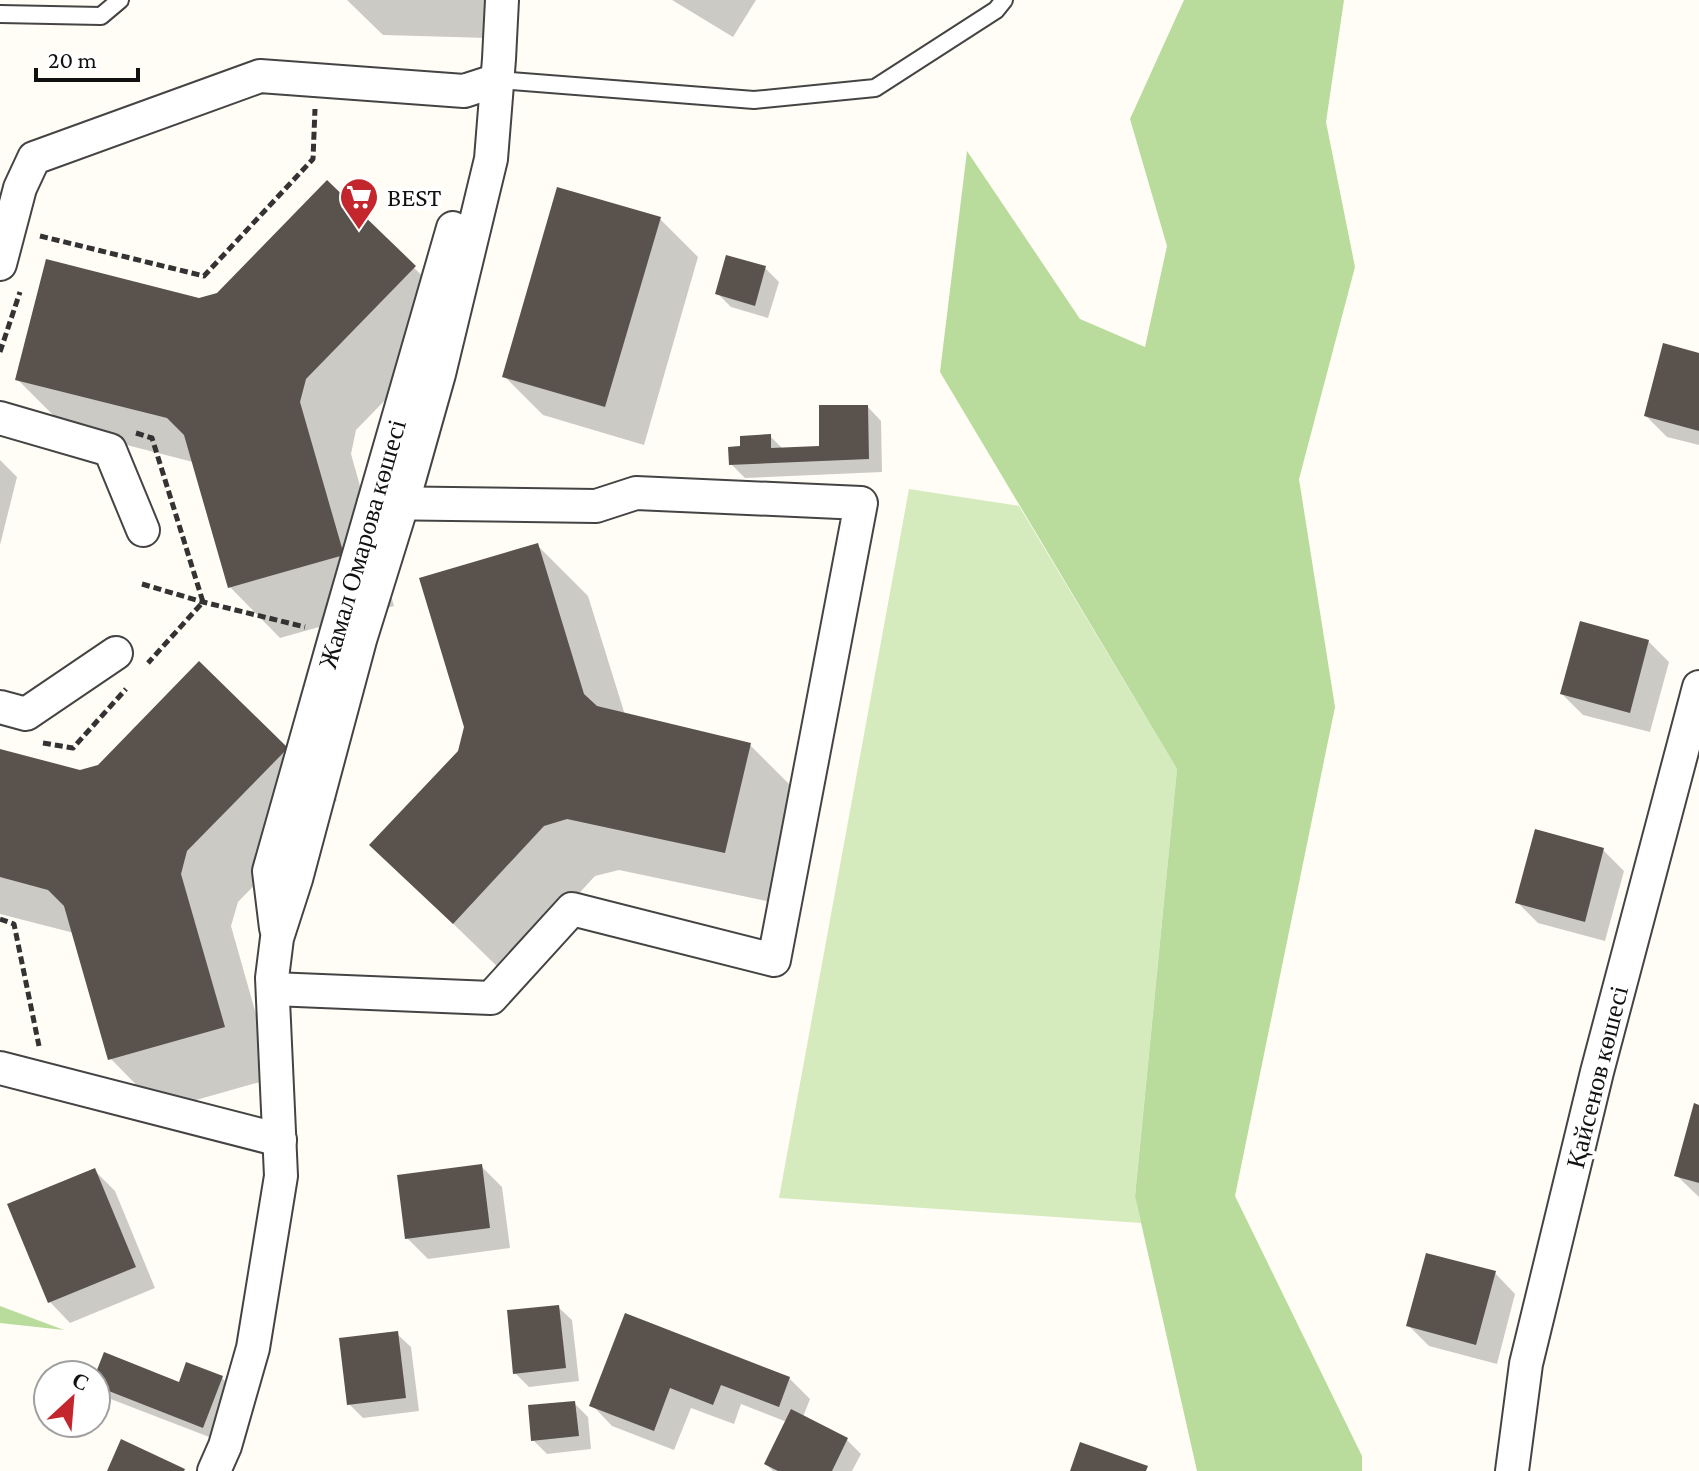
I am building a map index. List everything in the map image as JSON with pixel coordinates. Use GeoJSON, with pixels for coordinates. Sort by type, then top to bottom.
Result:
{"type":"FeatureCollection","features":[{"type":"Feature","properties":{"kind":"street","name":"Жамал Омарова көшесі"},"geometry":{"type":"LineString","coordinates":[[214,1471],[225,1446],[253,1348],[281,1176],[272,978],[277,938],[296,879],[360,640],[388,504],[459,209],[491,159],[502,0]]}},
{"type":"Feature","properties":{"kind":"street"},"geometry":{"type":"LineString","coordinates":[[12,272],[20,188],[34,158],[260,76],[464,91],[498,80]]}},
{"type":"Feature","properties":{"kind":"street"},"geometry":{"type":"LineString","coordinates":[[0,418],[110,450],[143,530]]}},
{"type":"Feature","properties":{"kind":"street"},"geometry":{"type":"LineString","coordinates":[[273,989],[491,998],[572,909],[774,960],[861,503],[636,493],[596,506],[388,504]]}},
{"type":"Feature","properties":{"kind":"street","name":"Жамал Омарова көшесі"},"geometry":{"type":"LineString","coordinates":[[277,938],[269,871],[336,634],[388,504]]}},
{"type":"Feature","properties":{"kind":"street"},"geometry":{"type":"LineString","coordinates":[[0,707],[26,714],[129,661]]}},
{"type":"Feature","properties":{"kind":"street","name":"Қайсенов көшесі"},"geometry":{"type":"LineString","coordinates":[[1512,1471],[1526,1364],[1597,1072],[1699,687]]}},
{"type":"Feature","properties":{"kind":"street"},"geometry":{"type":"LineString","coordinates":[[0,1068],[280,1140]]}},
{"type":"Feature","properties":{"kind":"lane"},"geometry":{"type":"LineString","coordinates":[[0,14],[101,16],[120,0]]}},
{"type":"Feature","properties":{"kind":"lane"},"geometry":{"type":"LineString","coordinates":[[498,80],[754,100],[875,88],[996,10],[1004,0]]}},
{"type":"Feature","properties":{"kind":"path"},"geometry":{"type":"LineString","coordinates":[[38,235],[204,276],[313,159],[317,80]]}},
{"type":"Feature","properties":{"kind":"path"},"geometry":{"type":"LineString","coordinates":[[0,352],[12,272]]}},
{"type":"Feature","properties":{"kind":"path"},"geometry":{"type":"LineString","coordinates":[[124,429],[152,438],[203,602]]}},
{"type":"Feature","properties":{"kind":"path"},"geometry":{"type":"LineString","coordinates":[[142,584],[336,634]]}},
{"type":"Feature","properties":{"kind":"path"},"geometry":{"type":"LineString","coordinates":[[129,661],[203,602]]}},
{"type":"Feature","properties":{"kind":"path"},"geometry":{"type":"LineString","coordinates":[[29,740],[73,748],[133,681]]}},
{"type":"Feature","properties":{"kind":"path"},"geometry":{"type":"LineString","coordinates":[[0,919],[14,924],[41,1056]]}},
{"type":"Feature","properties":{"kind":"green space"},"geometry":{"type":"Polygon","coordinates":[[[1184,0],[1344,0],[1326,122],[1355,267],[1299,479],[1335,707],[1235,1196],[1362,1456],[1362,1471],[1197,1471],[1135,1196],[1177,769],[940,372],[967,151],[1080,319],[1145,347],[1167,246],[1130,119],[1184,0]]]}},
{"type":"Feature","properties":{"kind":"green space"},"geometry":{"type":"Polygon","coordinates":[[[909,489],[1019,506],[1177,769],[1135,1195],[1141,1223],[779,1198],[909,489]]]}},
{"type":"Feature","properties":{"kind":"green space"},"geometry":{"type":"Polygon","coordinates":[[[0,1306],[64,1330],[0,1323],[0,1306]]]}},
{"type":"Feature","properties":{"kind":"building"},"geometry":{"type":"Polygon","coordinates":[[[327,180],[416,266],[306,379],[300,402],[344,555],[228,588],[184,435],[167,418],[15,380],[46,259],[199,298],[217,293],[327,180]]]}},
{"type":"Feature","properties":{"kind":"building"},"geometry":{"type":"Polygon","coordinates":[[[557,187],[661,217],[605,407],[502,377],[557,187]]]}},
{"type":"Feature","properties":{"kind":"building"},"geometry":{"type":"Polygon","coordinates":[[[726,255],[766,266],[755,306],[715,294],[726,255]]]}},
{"type":"Feature","properties":{"kind":"building"},"geometry":{"type":"Polygon","coordinates":[[[1663,343],[1699,353],[1699,431],[1644,416],[1663,343]]]}},
{"type":"Feature","properties":{"kind":"building"},"geometry":{"type":"Polygon","coordinates":[[[819,405],[868,405],[869,459],[729,465],[728,447],[740,446],[740,436],[771,434],[771,448],[819,446],[819,405]]]}},
{"type":"Feature","properties":{"kind":"building"},"geometry":{"type":"Polygon","coordinates":[[[538,543],[584,694],[597,706],[751,743],[725,853],[567,819],[544,826],[453,924],[369,845],[458,751],[464,727],[419,578],[538,543]]]}},
{"type":"Feature","properties":{"kind":"building"},"geometry":{"type":"Polygon","coordinates":[[[1580,621],[1649,640],[1630,713],[1560,694],[1580,621]]]}},
{"type":"Feature","properties":{"kind":"building"},"geometry":{"type":"Polygon","coordinates":[[[199,661],[288,748],[187,851],[181,874],[225,1027],[108,1060],[64,906],[48,890],[0,877],[0,749],[80,770],[98,765],[199,661]]]}},
{"type":"Feature","properties":{"kind":"building"},"geometry":{"type":"Polygon","coordinates":[[[1535,829],[1604,848],[1585,922],[1515,903],[1535,829]]]}},
{"type":"Feature","properties":{"kind":"building"},"geometry":{"type":"Polygon","coordinates":[[[1694,1103],[1699,1105],[1699,1183],[1674,1176],[1694,1103]]]}},
{"type":"Feature","properties":{"kind":"building"},"geometry":{"type":"Polygon","coordinates":[[[482,1164],[490,1228],[405,1239],[397,1175],[482,1164]]]}},
{"type":"Feature","properties":{"kind":"building"},"geometry":{"type":"Polygon","coordinates":[[[95,1168],[136,1267],[48,1303],[7,1204],[95,1168]]]}},
{"type":"Feature","properties":{"kind":"building"},"geometry":{"type":"Polygon","coordinates":[[[1426,1253],[1496,1271],[1476,1345],[1406,1326],[1426,1253]]]}},
{"type":"Feature","properties":{"kind":"building"},"geometry":{"type":"Polygon","coordinates":[[[559,1305],[566,1368],[513,1374],[507,1310],[559,1305]]]}},
{"type":"Feature","properties":{"kind":"building"},"geometry":{"type":"Polygon","coordinates":[[[625,1313],[790,1377],[779,1407],[721,1385],[713,1405],[670,1388],[654,1431],[589,1406],[625,1313]]]}},
{"type":"Feature","properties":{"kind":"building"},"geometry":{"type":"Polygon","coordinates":[[[398,1331],[406,1398],[347,1405],[339,1338],[398,1331]]]}},
{"type":"Feature","properties":{"kind":"building"},"geometry":{"type":"Polygon","coordinates":[[[104,1352],[179,1382],[186,1362],[223,1376],[203,1428],[112,1392],[112,1359],[101,1359],[104,1352]]]}},
{"type":"Feature","properties":{"kind":"building"},"geometry":{"type":"Polygon","coordinates":[[[575,1401],[579,1436],[531,1441],[528,1405],[575,1401]]]}},
{"type":"Feature","properties":{"kind":"building"},"geometry":{"type":"Polygon","coordinates":[[[791,1409],[848,1438],[832,1471],[778,1471],[764,1464],[791,1409]]]}},
{"type":"Feature","properties":{"kind":"building"},"geometry":{"type":"Polygon","coordinates":[[[121,1439],[185,1469],[107,1471],[121,1439]]]}},
{"type":"Feature","properties":{"kind":"building"},"geometry":{"type":"Polygon","coordinates":[[[1080,1442],[1148,1466],[1146,1471],[1070,1471],[1080,1442]]]}},
{"type":"Feature","properties":{"kind":"place","name":"BEST"},"geometry":{"type":"Point","coordinates":[359,231]}}]}
